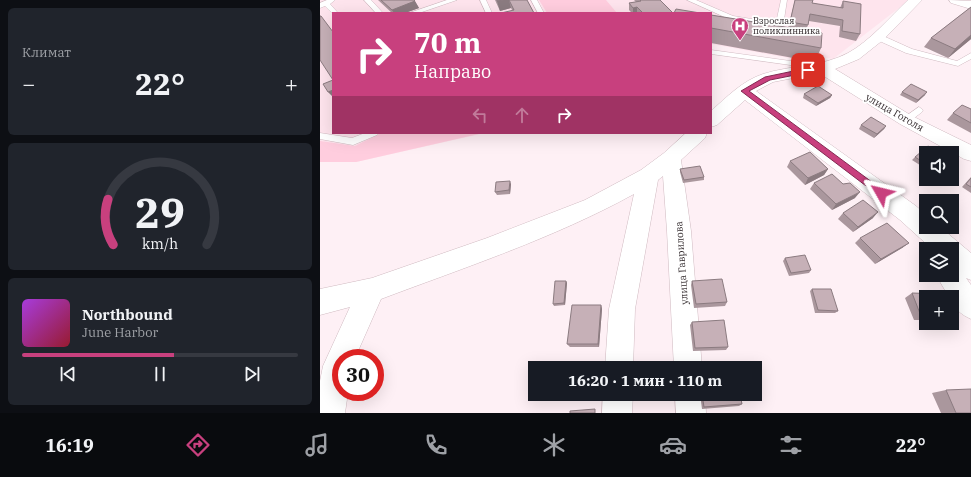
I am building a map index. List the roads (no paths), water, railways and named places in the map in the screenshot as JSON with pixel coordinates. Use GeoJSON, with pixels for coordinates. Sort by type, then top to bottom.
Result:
{"type":"FeatureCollection","features":[{"type":"Feature","properties":{"kind":"street"},"geometry":{"type":"LineString","coordinates":[[712,120],[744,91],[768,78],[822,68],[854,56],[878,37],[915,0]]}},
{"type":"Feature","properties":{"kind":"street"},"geometry":{"type":"LineString","coordinates":[[956,0],[971,5]]}},
{"type":"Feature","properties":{"kind":"street","name":"улица Гоголя"},"geometry":{"type":"LineString","coordinates":[[822,68],[913,115],[971,154]]}},
{"type":"Feature","properties":{"kind":"street"},"geometry":{"type":"LineString","coordinates":[[744,91],[894,202],[940,242]]}},
{"type":"Feature","properties":{"kind":"street"},"geometry":{"type":"LineString","coordinates":[[320,302],[372,290],[492,247],[586,209],[648,176],[671,158],[697,134]]}},
{"type":"Feature","properties":{"kind":"street","name":"улица Гаврилова"},"geometry":{"type":"LineString","coordinates":[[671,158],[679,231],[688,361]]}},
{"type":"Feature","properties":{"kind":"street"},"geometry":{"type":"LineString","coordinates":[[619,361],[622,309],[648,176]]}},
{"type":"Feature","properties":{"kind":"street"},"geometry":{"type":"LineString","coordinates":[[894,202],[924,242]]}},
{"type":"Feature","properties":{"kind":"street"},"geometry":{"type":"LineString","coordinates":[[959,258],[971,269]]}},
{"type":"Feature","properties":{"kind":"street"},"geometry":{"type":"LineString","coordinates":[[953,282],[971,306]]}},
{"type":"Feature","properties":{"kind":"street"},"geometry":{"type":"LineString","coordinates":[[330,413],[337,366],[372,290]]}},
{"type":"Feature","properties":{"kind":"street"},"geometry":{"type":"LineString","coordinates":[[617,413],[618,401]]}},
{"type":"Feature","properties":{"kind":"street"},"geometry":{"type":"LineString","coordinates":[[690,401],[691,413]]}},
{"type":"Feature","properties":{"kind":"lane"},"geometry":{"type":"LineString","coordinates":[[367,0],[379,12]]}},
{"type":"Feature","properties":{"kind":"lane"},"geometry":{"type":"LineString","coordinates":[[414,12],[435,2],[454,0]]}},
{"type":"Feature","properties":{"kind":"lane"},"geometry":{"type":"LineString","coordinates":[[483,0],[489,12]]}},
{"type":"Feature","properties":{"kind":"lane"},"geometry":{"type":"LineString","coordinates":[[534,0],[541,12]]}},
{"type":"Feature","properties":{"kind":"lane"},"geometry":{"type":"LineString","coordinates":[[690,0],[732,18],[779,26],[784,0]]}},
{"type":"Feature","properties":{"kind":"lane"},"geometry":{"type":"LineString","coordinates":[[326,3],[333,12]]}},
{"type":"Feature","properties":{"kind":"lane"},"geometry":{"type":"LineString","coordinates":[[878,37],[909,51],[958,64],[971,55]]}},
{"type":"Feature","properties":{"kind":"lane"},"geometry":{"type":"LineString","coordinates":[[712,52],[822,68]]}},
{"type":"Feature","properties":{"kind":"lane"},"geometry":{"type":"LineString","coordinates":[[320,136],[353,142],[372,134]]}},
{"type":"Feature","properties":{"kind":"place","name":"Взрослая поликлинника"},"geometry":{"type":"Point","coordinates":[740,41]}}]}
